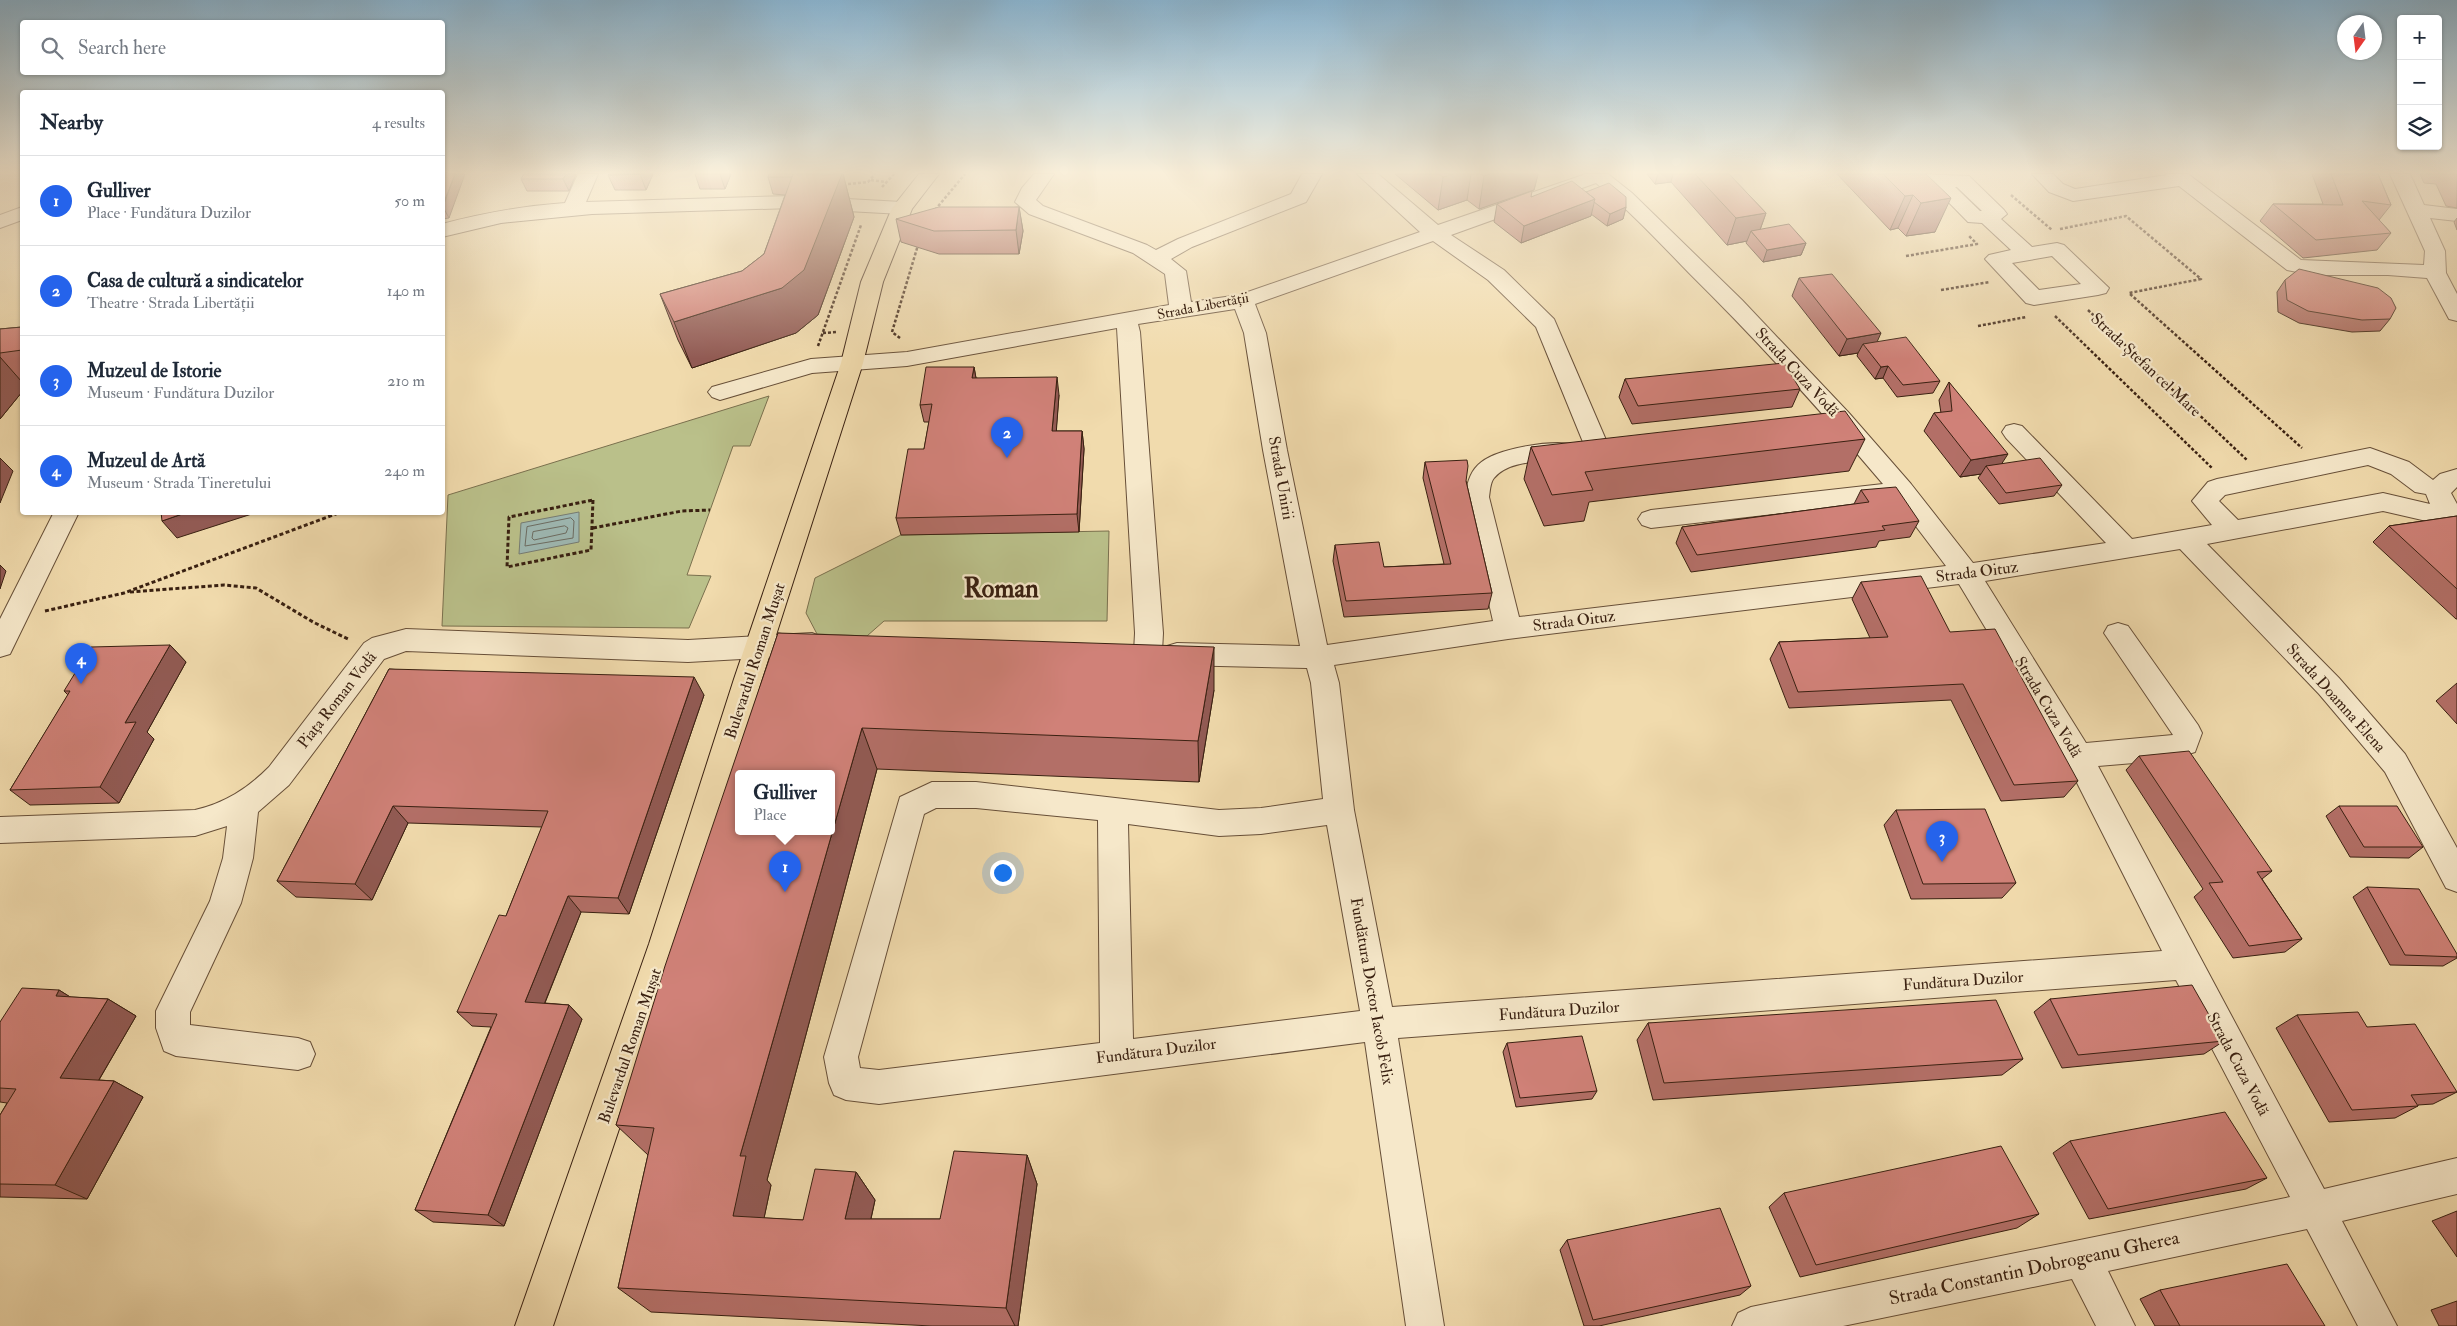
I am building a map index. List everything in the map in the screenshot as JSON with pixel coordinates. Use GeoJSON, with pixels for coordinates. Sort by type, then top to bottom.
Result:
{"type":"FeatureCollection","features":[{"type":"Feature","properties":{"kind":"main road","name":"Bulevardul Roman Mușat"},"geometry":{"type":"LineString","coordinates":[[534,1326],[665,944],[852,363],[872,282],[891,236]]}},
{"type":"Feature","properties":{"kind":"street"},"geometry":{"type":"LineString","coordinates":[[1105,236],[1140,249],[1175,271],[1181,311]]}},
{"type":"Feature","properties":{"kind":"street"},"geometry":{"type":"LineString","coordinates":[[1155,259],[1203,236]]}},
{"type":"Feature","properties":{"kind":"street","name":"Strada Libertății"},"geometry":{"type":"LineString","coordinates":[[852,363],[906,359],[1125,319],[1243,301],[1422,236]]}},
{"type":"Feature","properties":{"kind":"street"},"geometry":{"type":"LineString","coordinates":[[1439,236],[1496,276],[1546,324],[1606,446],[1499,460],[1484,471],[1477,485],[1477,497],[1508,629]]}},
{"type":"Feature","properties":{"kind":"street","name":"Strada Cuza Vodă"},"geometry":{"type":"LineString","coordinates":[[1664,236],[1727,298],[1841,419],[1902,490],[1966,573],[2078,756],[2282,1149],[2317,1209],[2378,1326]]}},
{"type":"Feature","properties":{"kind":"street"},"geometry":{"type":"LineString","coordinates":[[2007,236],[2027,254]]}},
{"type":"Feature","properties":{"kind":"street"},"geometry":{"type":"LineString","coordinates":[[2257,236],[2294,265],[2306,269],[2329,267],[2409,269],[2435,273]]}},
{"type":"Feature","properties":{"kind":"street"},"geometry":{"type":"LineString","coordinates":[[2428,236],[2435,251],[2435,273],[2457,314]]}},
{"type":"Feature","properties":{"kind":"street","name":"Strada Ștefan cel Mare"},"geometry":{"type":"LineString","coordinates":[[2057,249],[2098,288],[2034,298],[2015,278],[1996,259],[2057,249]]}},
{"type":"Feature","properties":{"kind":"street","name":"Strada Unirii"},"geometry":{"type":"LineString","coordinates":[[1243,301],[1255,333],[1262,362],[1279,469],[1317,657]]}},
{"type":"Feature","properties":{"kind":"street"},"geometry":{"type":"LineString","coordinates":[[1125,319],[1129,332],[1149,633],[1148,652]]}},
{"type":"Feature","properties":{"kind":"street"},"geometry":{"type":"LineString","coordinates":[[720,392],[811,366],[852,363]]}},
{"type":"Feature","properties":{"kind":"street"},"geometry":{"type":"LineString","coordinates":[[1812,422],[1841,419]]}},
{"type":"Feature","properties":{"kind":"street"},"geometry":{"type":"LineString","coordinates":[[2014,432],[2127,549]]}},
{"type":"Feature","properties":{"kind":"street"},"geometry":{"type":"LineString","coordinates":[[2231,529],[2204,501],[2217,488],[2370,456],[2400,468],[2447,481],[2438,493],[2441,502],[2457,518]]}},
{"type":"Feature","properties":{"kind":"street","name":"Strada Oituz"},"geometry":{"type":"LineString","coordinates":[[2383,502],[2391,494],[2447,481]]}},
{"type":"Feature","properties":{"kind":"street"},"geometry":{"type":"LineString","coordinates":[[1651,519],[1902,490]]}},
{"type":"Feature","properties":{"kind":"street","name":"Strada Oituz"},"geometry":{"type":"LineString","coordinates":[[1119,651],[1187,655],[1317,657],[1508,629],[1966,573],[2186,539],[2231,529],[2383,502],[2457,518]]}},
{"type":"Feature","properties":{"kind":"street"},"geometry":{"type":"LineString","coordinates":[[0,646],[7,620],[65,515]]}},
{"type":"Feature","properties":{"kind":"street","name":"Strada Doamna Elena"},"geometry":{"type":"LineString","coordinates":[[2186,539],[2329,686],[2395,763],[2457,878]]}},
{"type":"Feature","properties":{"kind":"street"},"geometry":{"type":"LineString","coordinates":[[2078,756],[2170,748],[2185,744],[2188,733],[2118,633]]}},
{"type":"Feature","properties":{"kind":"street","name":"Piața Roman Vodă"},"geometry":{"type":"LineString","coordinates":[[0,830],[195,823],[223,816],[244,806],[266,791],[374,651],[382,646],[406,640],[688,651],[760,646]]}},
{"type":"Feature","properties":{"kind":"street"},"geometry":{"type":"LineString","coordinates":[[760,646],[838,645]]}},
{"type":"Feature","properties":{"kind":"street","name":"Fundătura Doctor Iacob Felix"},"geometry":{"type":"LineString","coordinates":[[1317,657],[1324,683],[1339,810],[1379,1024],[1425,1326]]}},
{"type":"Feature","properties":{"kind":"street","name":"Fundătura Duzilor"},"geometry":{"type":"LineString","coordinates":[[1339,810],[1261,821],[1218,823],[1113,809],[976,795],[932,795],[911,806],[841,1057],[846,1083],[879,1087],[1379,1024],[2185,964]]}},
{"type":"Feature","properties":{"kind":"street"},"geometry":{"type":"LineString","coordinates":[[244,806],[238,858],[225,903],[173,1011],[173,1028],[176,1040],[298,1054]]}},
{"type":"Feature","properties":{"kind":"street"},"geometry":{"type":"LineString","coordinates":[[1113,809],[1117,1056]]}},
{"type":"Feature","properties":{"kind":"street","name":"Strada Constantin Dobrogeanu Gherea"},"geometry":{"type":"LineString","coordinates":[[1751,1326],[2317,1209],[2457,1176]]}},
{"type":"Feature","properties":{"kind":"street"},"geometry":{"type":"LineString","coordinates":[[2081,1258],[2116,1326]]}},
{"type":"Feature","properties":{"kind":"path"},"geometry":{"type":"LineString","coordinates":[[811,366],[858,236]]}},
{"type":"Feature","properties":{"kind":"path"},"geometry":{"type":"LineString","coordinates":[[1906,256],[1977,244],[1969,236]]}},
{"type":"Feature","properties":{"kind":"path"},"geometry":{"type":"LineString","coordinates":[[2150,236],[2201,279],[2129,293],[2321,465]]}},
{"type":"Feature","properties":{"kind":"path"},"geometry":{"type":"LineString","coordinates":[[906,359],[912,339],[902,339],[892,332],[919,242]]}},
{"type":"Feature","properties":{"kind":"path"},"geometry":{"type":"LineString","coordinates":[[1941,290],[2015,278]]}},
{"type":"Feature","properties":{"kind":"path","name":"Strada Ștefan cel Mare"},"geometry":{"type":"LineString","coordinates":[[2069,293],[2224,438]]}},
{"type":"Feature","properties":{"kind":"path"},"geometry":{"type":"LineString","coordinates":[[2052,312],[2231,485]]}},
{"type":"Feature","properties":{"kind":"path"},"geometry":{"type":"LineString","coordinates":[[1978,326],[2034,315]]}},
{"type":"Feature","properties":{"kind":"path"},"geometry":{"type":"LineString","coordinates":[[593,500],[593,528],[591,550],[507,567],[509,516],[593,500]]}},
{"type":"Feature","properties":{"kind":"path"},"geometry":{"type":"LineString","coordinates":[[593,528],[682,511],[710,510]]}},
{"type":"Feature","properties":{"kind":"path"},"geometry":{"type":"LineString","coordinates":[[7,620],[124,593],[333,515]]}},
{"type":"Feature","properties":{"kind":"path"},"geometry":{"type":"LineString","coordinates":[[124,593],[224,585],[256,588],[313,622],[374,651]]}},
{"type":"Feature","properties":{"kind":"green space"},"geometry":{"type":"Polygon","coordinates":[[[769,396],[750,446],[733,446],[687,575],[711,576],[689,628],[442,626],[448,495],[769,396]]]}},
{"type":"Feature","properties":{"kind":"green space"},"geometry":{"type":"Polygon","coordinates":[[[1109,531],[1107,621],[884,621],[867,636],[817,634],[806,613],[815,578],[901,535],[1109,531]]]}},
{"type":"Feature","properties":{"kind":"water"},"geometry":{"type":"Polygon","coordinates":[[[579,512],[579,542],[519,554],[521,523],[579,512]]]}},
{"type":"Feature","properties":{"kind":"building"},"geometry":{"type":"Polygon","coordinates":[[[771,236],[818,236],[804,270],[782,288],[674,322],[660,294],[742,271],[764,254],[771,236]]]}},
{"type":"Feature","properties":{"kind":"building"},"geometry":{"type":"Polygon","coordinates":[[[1755,236],[1800,236],[1806,243],[1767,250],[1755,236]]]}},
{"type":"Feature","properties":{"kind":"building"},"geometry":{"type":"Polygon","coordinates":[[[2311,236],[2360,236],[2316,240],[2311,236]]]}},
{"type":"Feature","properties":{"kind":"building"},"geometry":{"type":"Polygon","coordinates":[[[2299,269],[2378,288],[2391,298],[2396,308],[2390,319],[2362,320],[2308,311],[2287,300],[2285,280],[2299,269]]]}},
{"type":"Feature","properties":{"kind":"building"},"geometry":{"type":"Polygon","coordinates":[[[1832,274],[1881,333],[1847,339],[1799,278],[1832,274]]]}},
{"type":"Feature","properties":{"kind":"building"},"geometry":{"type":"Polygon","coordinates":[[[20,327],[20,350],[0,353],[0,329],[20,327]]]}},
{"type":"Feature","properties":{"kind":"building"},"geometry":{"type":"Polygon","coordinates":[[[1906,337],[1940,381],[1903,385],[1888,366],[1881,367],[1863,344],[1906,337]]]}},
{"type":"Feature","properties":{"kind":"building"},"geometry":{"type":"Polygon","coordinates":[[[1784,363],[1800,389],[1638,406],[1625,379],[1784,363]]]}},
{"type":"Feature","properties":{"kind":"building"},"geometry":{"type":"Polygon","coordinates":[[[926,367],[974,367],[972,378],[1057,377],[1052,431],[1082,431],[1077,514],[896,518],[908,449],[924,449],[932,404],[920,405],[926,367]]]}},
{"type":"Feature","properties":{"kind":"building"},"geometry":{"type":"Polygon","coordinates":[[[1949,382],[2008,454],[1971,460],[1934,413],[1952,411],[1949,382]]]}},
{"type":"Feature","properties":{"kind":"building"},"geometry":{"type":"Polygon","coordinates":[[[1845,411],[1865,439],[1585,472],[1593,490],[1552,495],[1531,447],[1845,411]]]}},
{"type":"Feature","properties":{"kind":"building"},"geometry":{"type":"Polygon","coordinates":[[[2040,458],[2062,485],[2006,493],[1986,466],[2040,458]]]}},
{"type":"Feature","properties":{"kind":"building"},"geometry":{"type":"Polygon","coordinates":[[[1467,460],[1466,481],[1492,593],[1346,601],[1335,545],[1379,542],[1384,567],[1451,564],[1425,462],[1467,460]]]}},
{"type":"Feature","properties":{"kind":"building"},"geometry":{"type":"Polygon","coordinates":[[[1896,487],[1919,521],[1882,526],[1885,530],[1697,555],[1682,527],[1869,502],[1861,490],[1896,487]]]}},
{"type":"Feature","properties":{"kind":"building"},"geometry":{"type":"Polygon","coordinates":[[[161,515],[179,515],[162,521],[161,515]]]}},
{"type":"Feature","properties":{"kind":"building"},"geometry":{"type":"Polygon","coordinates":[[[2457,516],[2457,589],[2389,526],[2457,516]]]}},
{"type":"Feature","properties":{"kind":"building"},"geometry":{"type":"Polygon","coordinates":[[[1921,576],[1950,632],[1995,629],[2078,781],[2014,785],[1963,684],[1798,692],[1779,642],[1888,637],[1861,582],[1921,576]]]}},
{"type":"Feature","properties":{"kind":"building"},"geometry":{"type":"Polygon","coordinates":[[[778,633],[1214,647],[1198,741],[862,728],[835,823],[835,770],[735,770],[735,835],[832,835],[740,1156],[746,1156],[733,1216],[803,1220],[815,1169],[856,1172],[845,1219],[940,1219],[954,1151],[1027,1155],[1006,1308],[618,1288],[654,1128],[616,1125],[665,966],[778,633]]]}},
{"type":"Feature","properties":{"kind":"building"},"geometry":{"type":"Polygon","coordinates":[[[170,645],[125,723],[136,722],[100,787],[10,790],[70,691],[64,691],[91,647],[170,645]]]}},
{"type":"Feature","properties":{"kind":"building"},"geometry":{"type":"Polygon","coordinates":[[[389,669],[694,677],[618,898],[568,896],[525,1002],[569,1005],[488,1215],[415,1210],[497,1014],[457,1012],[499,915],[506,916],[548,811],[393,806],[355,884],[277,881],[389,669]]]}},
{"type":"Feature","properties":{"kind":"building"},"geometry":{"type":"Polygon","coordinates":[[[2189,751],[2272,871],[2257,872],[2302,939],[2249,946],[2209,883],[2223,882],[2139,756],[2189,751]]]}},
{"type":"Feature","properties":{"kind":"building"},"geometry":{"type":"Polygon","coordinates":[[[2339,806],[2397,806],[2423,847],[2364,847],[2339,806]]]}},
{"type":"Feature","properties":{"kind":"building"},"geometry":{"type":"Polygon","coordinates":[[[1985,809],[2016,883],[1923,884],[1896,810],[1985,809]]]}},
{"type":"Feature","properties":{"kind":"building"},"geometry":{"type":"Polygon","coordinates":[[[2367,887],[2419,889],[2457,957],[2405,955],[2367,887]]]}},
{"type":"Feature","properties":{"kind":"building"},"geometry":{"type":"Polygon","coordinates":[[[2192,985],[2224,1041],[2078,1055],[2050,999],[2192,985]]]}},
{"type":"Feature","properties":{"kind":"building"},"geometry":{"type":"Polygon","coordinates":[[[22,988],[59,990],[56,996],[108,999],[60,1078],[114,1081],[55,1185],[0,1184],[0,1115],[16,1089],[0,1088],[0,1022],[22,988]]]}},
{"type":"Feature","properties":{"kind":"building"},"geometry":{"type":"Polygon","coordinates":[[[1996,1000],[2023,1059],[1664,1083],[1648,1023],[1996,1000]]]}},
{"type":"Feature","properties":{"kind":"building"},"geometry":{"type":"Polygon","coordinates":[[[2358,1012],[2367,1027],[2415,1024],[2457,1092],[2411,1095],[2418,1106],[2352,1110],[2297,1015],[2358,1012]]]}},
{"type":"Feature","properties":{"kind":"building"},"geometry":{"type":"Polygon","coordinates":[[[1582,1036],[1597,1091],[1520,1098],[1507,1043],[1582,1036]]]}},
{"type":"Feature","properties":{"kind":"building"},"geometry":{"type":"Polygon","coordinates":[[[2225,1112],[2267,1178],[2108,1209],[2070,1141],[2225,1112]]]}},
{"type":"Feature","properties":{"kind":"building"},"geometry":{"type":"Polygon","coordinates":[[[2001,1146],[2039,1214],[1816,1265],[1784,1193],[2001,1146]]]}},
{"type":"Feature","properties":{"kind":"building"},"geometry":{"type":"Polygon","coordinates":[[[1720,1208],[1751,1286],[1593,1320],[1567,1240],[1720,1208]]]}},
{"type":"Feature","properties":{"kind":"building"},"geometry":{"type":"Polygon","coordinates":[[[2287,1264],[2325,1326],[2180,1326],[2160,1290],[2287,1264]]]}},
{"type":"Feature","properties":{"kind":"place","name":"Casa de cultură a sindicatelor"},"geometry":{"type":"Point","coordinates":[1007,458]}},
{"type":"Feature","properties":{"kind":"place","name":"Muzeul de Artă"},"geometry":{"type":"Point","coordinates":[81,684]}},
{"type":"Feature","properties":{"kind":"place","name":"Muzeul de Istorie"},"geometry":{"type":"Point","coordinates":[1942,862]}},
{"type":"Feature","properties":{"kind":"place","name":"Gulliver"},"geometry":{"type":"Point","coordinates":[785,892]}},
{"type":"Feature","properties":{"kind":"district","name":"Roman"},"geometry":{"type":"Point","coordinates":[1001,589]}}]}
